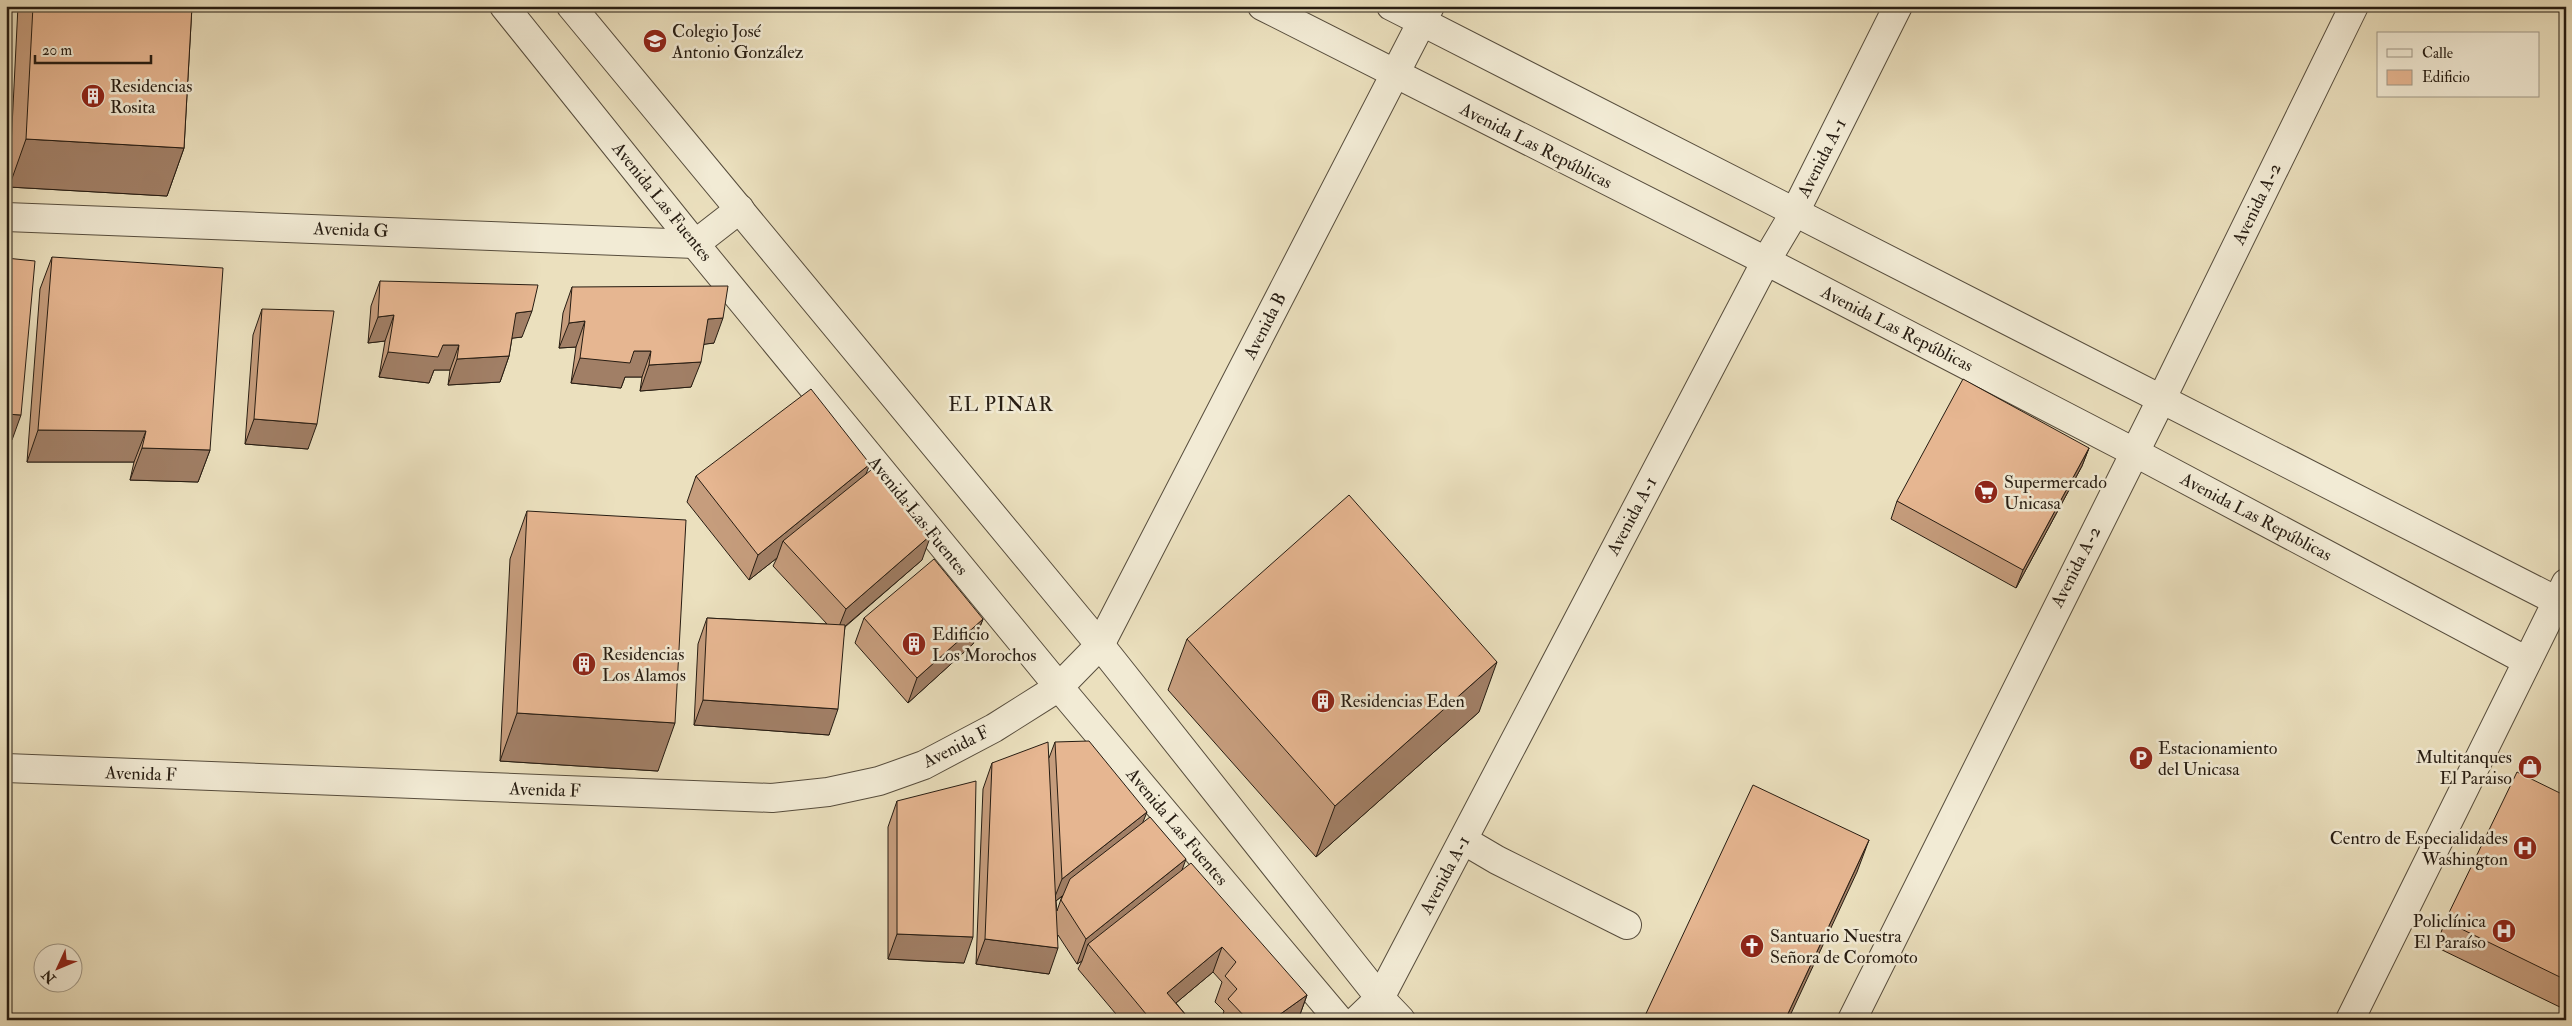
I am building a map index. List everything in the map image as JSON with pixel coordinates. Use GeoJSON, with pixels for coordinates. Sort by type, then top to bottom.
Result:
{"type":"FeatureCollection","features":[{"type":"Feature","properties":{"kind":"street","name":"Avenida Las Fuentes"},"geometry":{"type":"LineString","coordinates":[[504,6],[695,244],[1059,687],[1339,1020]]}},
{"type":"Feature","properties":{"kind":"street"},"geometry":{"type":"LineString","coordinates":[[571,6],[1100,645],[1380,998],[1401,1020]]}},
{"type":"Feature","properties":{"kind":"street","name":"Avenida Las Repúblicas"},"geometry":{"type":"LineString","coordinates":[[1262,6],[1395,75],[1766,261],[2134,452],[2527,662]]}},
{"type":"Feature","properties":{"kind":"street"},"geometry":{"type":"LineString","coordinates":[[1391,6],[1426,14],[1795,212],[2162,398],[2561,592],[2350,1020]]}},
{"type":"Feature","properties":{"kind":"street","name":"Avenida A-1"},"geometry":{"type":"LineString","coordinates":[[1357,1020],[1380,998],[1766,261],[1795,212],[1898,6]]}},
{"type":"Feature","properties":{"kind":"street","name":"Avenida A-2"},"geometry":{"type":"LineString","coordinates":[[1852,1020],[2162,398],[2354,6]]}},
{"type":"Feature","properties":{"kind":"street","name":"Avenida B"},"geometry":{"type":"LineString","coordinates":[[1059,687],[1100,645],[1426,14]]}},
{"type":"Feature","properties":{"kind":"street"},"geometry":{"type":"LineString","coordinates":[[695,244],[740,209]]}},
{"type":"Feature","properties":{"kind":"street","name":"Avenida G"},"geometry":{"type":"LineString","coordinates":[[6,217],[695,244]]}},
{"type":"Feature","properties":{"kind":"street","name":"Avenida F"},"geometry":{"type":"LineString","coordinates":[[6,768],[772,798],[828,792],[879,781],[924,764],[994,728],[1059,687]]}},
{"type":"Feature","properties":{"kind":"street"},"geometry":{"type":"LineString","coordinates":[[1463,840],[1498,860],[1627,925]]}},
{"type":"Feature","properties":{"kind":"building","name":"Residencias Rosita"},"geometry":{"type":"Polygon","coordinates":[[[33,6],[192,6],[184,148],[26,139],[33,6]]]}},
{"type":"Feature","properties":{"kind":"building"},"geometry":{"type":"Polygon","coordinates":[[[52,257],[223,268],[210,450],[142,448],[146,431],[38,430],[52,257]]]}},
{"type":"Feature","properties":{"kind":"building"},"geometry":{"type":"Polygon","coordinates":[[[6,258],[35,261],[21,415],[6,414],[6,258]]]}},
{"type":"Feature","properties":{"kind":"building"},"geometry":{"type":"Polygon","coordinates":[[[380,281],[538,285],[532,311],[516,313],[509,356],[457,359],[459,345],[443,345],[438,357],[388,352],[394,315],[378,317],[380,281]]]}},
{"type":"Feature","properties":{"kind":"building"},"geometry":{"type":"Polygon","coordinates":[[[728,286],[723,318],[708,319],[701,362],[649,365],[651,351],[634,351],[630,363],[580,358],[585,321],[569,323],[572,287],[728,286]]]}},
{"type":"Feature","properties":{"kind":"building"},"geometry":{"type":"Polygon","coordinates":[[[262,309],[334,311],[317,424],[254,419],[262,309]]]}},
{"type":"Feature","properties":{"kind":"building","name":"Supermercado Unicasa"},"geometry":{"type":"Polygon","coordinates":[[[1963,379],[2089,448],[2023,570],[1897,501],[1963,379]]]}},
{"type":"Feature","properties":{"kind":"building"},"geometry":{"type":"Polygon","coordinates":[[[811,389],[870,464],[758,555],[696,476],[811,389]]]}},
{"type":"Feature","properties":{"kind":"building"},"geometry":{"type":"Polygon","coordinates":[[[876,466],[931,535],[846,609],[783,541],[876,466]]]}},
{"type":"Feature","properties":{"kind":"building","name":"Residencias Eden"},"geometry":{"type":"Polygon","coordinates":[[[1349,495],[1497,662],[1335,806],[1187,639],[1349,495]]]}},
{"type":"Feature","properties":{"kind":"building","name":"Residencias Los Alamos"},"geometry":{"type":"Polygon","coordinates":[[[527,511],[686,520],[675,723],[517,713],[527,511]]]}},
{"type":"Feature","properties":{"kind":"building","name":"Edificio Los Morochos"},"geometry":{"type":"Polygon","coordinates":[[[934,559],[983,619],[917,678],[864,618],[934,559]]]}},
{"type":"Feature","properties":{"kind":"building"},"geometry":{"type":"Polygon","coordinates":[[[707,618],[845,625],[838,709],[703,700],[707,618]]]}},
{"type":"Feature","properties":{"kind":"building"},"geometry":{"type":"Polygon","coordinates":[[[1089,741],[1147,812],[1062,879],[1055,742],[1089,741]]]}},
{"type":"Feature","properties":{"kind":"building"},"geometry":{"type":"Polygon","coordinates":[[[1048,742],[1058,948],[985,939],[992,763],[1048,742]]]}},
{"type":"Feature","properties":{"kind":"building"},"geometry":{"type":"Polygon","coordinates":[[[2517,772],[2566,796],[2566,980],[2445,921],[2517,772]]]}},
{"type":"Feature","properties":{"kind":"building"},"geometry":{"type":"Polygon","coordinates":[[[976,781],[973,937],[897,934],[897,801],[976,781]]]}},
{"type":"Feature","properties":{"kind":"building","name":"Santuario Nuestra Señora de Coromoto"},"geometry":{"type":"Polygon","coordinates":[[[1753,785],[1869,840],[1785,1020],[1643,1020],[1753,785]]]}},
{"type":"Feature","properties":{"kind":"building"},"geometry":{"type":"Polygon","coordinates":[[[1150,817],[1186,859],[1086,939],[1061,900],[1070,879],[1150,817]]]}},
{"type":"Feature","properties":{"kind":"building"},"geometry":{"type":"Polygon","coordinates":[[[1191,863],[1307,995],[1272,1020],[1248,1020],[1228,999],[1237,989],[1225,976],[1236,962],[1222,947],[1167,993],[1190,1020],[1151,1020],[1088,944],[1191,863]]]}},
{"type":"Feature","properties":{"kind":"place","name":"Colegio José Antonio González"},"geometry":{"type":"Point","coordinates":[655,41]}},
{"type":"Feature","properties":{"kind":"place","name":"Residencias Rosita"},"geometry":{"type":"Point","coordinates":[93,96]}},
{"type":"Feature","properties":{"kind":"place","name":"Supermercado Unicasa"},"geometry":{"type":"Point","coordinates":[1986,492]}},
{"type":"Feature","properties":{"kind":"place","name":"Edificio Los Morochos"},"geometry":{"type":"Point","coordinates":[914,644]}},
{"type":"Feature","properties":{"kind":"place","name":"Residencias Los Alamos"},"geometry":{"type":"Point","coordinates":[584,664]}},
{"type":"Feature","properties":{"kind":"place","name":"Residencias Eden"},"geometry":{"type":"Point","coordinates":[1323,701]}},
{"type":"Feature","properties":{"kind":"place","name":"Estacionamiento del Unicasa"},"geometry":{"type":"Point","coordinates":[2141,758]}},
{"type":"Feature","properties":{"kind":"place","name":"Multitanques El Paraiso"},"geometry":{"type":"Point","coordinates":[2530,767]}},
{"type":"Feature","properties":{"kind":"place","name":"Centro de Especialidades Washington"},"geometry":{"type":"Point","coordinates":[2525,848]}},
{"type":"Feature","properties":{"kind":"place","name":"Policlínica El Paraíso"},"geometry":{"type":"Point","coordinates":[2504,931]}},
{"type":"Feature","properties":{"kind":"place","name":"Santuario Nuestra Señora de Coromoto"},"geometry":{"type":"Point","coordinates":[1752,946]}},
{"type":"Feature","properties":{"kind":"district","name":"EL PINAR"},"geometry":{"type":"Point","coordinates":[1001,404]}}]}
